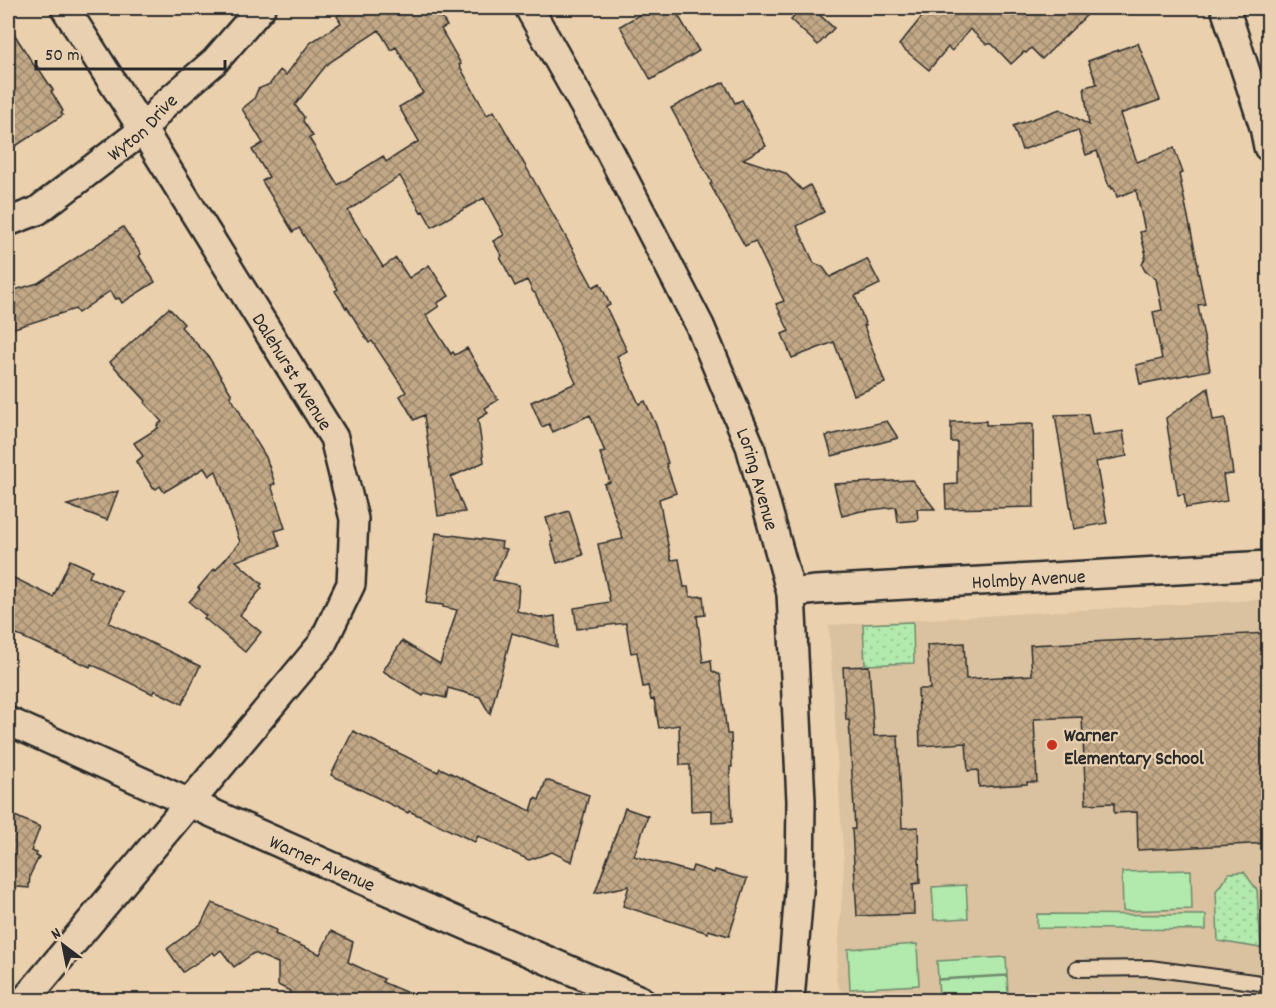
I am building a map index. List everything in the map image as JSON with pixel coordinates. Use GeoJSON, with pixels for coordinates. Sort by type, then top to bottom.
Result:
{"type":"FeatureCollection","features":[{"type":"Feature","properties":{"kind":"street","name":"Dalehurst Avenue"},"geometry":{"type":"LineString","coordinates":[[25,1000],[322,644],[351,584],[354,519],[334,438],[65,8]]}},
{"type":"Feature","properties":{"kind":"street","name":"Wyton Drive"},"geometry":{"type":"LineString","coordinates":[[8,222],[37,211],[143,130],[164,105],[215,61],[261,8]]}},
{"type":"Feature","properties":{"kind":"street","name":"Loring Avenue"},"geometry":{"type":"LineString","coordinates":[[529,8],[609,150],[700,326],[750,446],[791,593],[801,801],[800,880],[790,1000]]}},
{"type":"Feature","properties":{"kind":"street"},"geometry":{"type":"LineString","coordinates":[[1225,8],[1269,147]]}},
{"type":"Feature","properties":{"kind":"street","name":"Holmby Avenue"},"geometry":{"type":"LineString","coordinates":[[791,593],[828,589],[1269,565]]}},
{"type":"Feature","properties":{"kind":"street","name":"Warner Avenue"},"geometry":{"type":"LineString","coordinates":[[8,721],[189,804],[640,1000]]}},
{"type":"Feature","properties":{"kind":"lane"},"geometry":{"type":"LineString","coordinates":[[1077,969],[1150,968],[1269,984]]}},
{"type":"Feature","properties":{"kind":"shaded area","name":"Warner Elementary School"},"geometry":{"type":"Polygon","coordinates":[[[1268,599],[1268,1000],[956,1000],[844,994],[836,980],[844,866],[829,625],[1268,599]]]}},
{"type":"Feature","properties":{"kind":"green space"},"geometry":{"type":"Polygon","coordinates":[[[913,622],[914,663],[865,665],[863,624],[913,622]]]}},
{"type":"Feature","properties":{"kind":"green space"},"geometry":{"type":"Polygon","coordinates":[[[1191,870],[1192,909],[1123,911],[1122,872],[1191,870]]]}},
{"type":"Feature","properties":{"kind":"green space"},"geometry":{"type":"Polygon","coordinates":[[[1244,872],[1257,890],[1261,948],[1218,941],[1216,891],[1229,873],[1244,872]]]}},
{"type":"Feature","properties":{"kind":"green space"},"geometry":{"type":"Polygon","coordinates":[[[966,885],[968,918],[934,920],[932,887],[966,885]]]}},
{"type":"Feature","properties":{"kind":"green space"},"geometry":{"type":"Polygon","coordinates":[[[1037,914],[1206,915],[1206,930],[1037,928],[1037,914]]]}},
{"type":"Feature","properties":{"kind":"green space"},"geometry":{"type":"Polygon","coordinates":[[[917,944],[919,985],[850,989],[848,949],[917,944]]]}},
{"type":"Feature","properties":{"kind":"green space"},"geometry":{"type":"Polygon","coordinates":[[[1006,957],[1007,975],[938,979],[937,961],[1006,957]]]}},
{"type":"Feature","properties":{"kind":"green space"},"geometry":{"type":"Polygon","coordinates":[[[1007,976],[1008,995],[939,998],[938,980],[1007,976]]]}},
{"type":"Feature","properties":{"kind":"building"},"geometry":{"type":"Polygon","coordinates":[[[350,8],[436,8],[447,26],[441,29],[487,115],[494,111],[593,287],[600,283],[610,305],[606,307],[627,351],[617,356],[639,404],[645,401],[656,425],[676,493],[659,499],[671,560],[679,559],[684,587],[688,587],[690,597],[703,596],[705,615],[697,616],[703,662],[711,660],[712,671],[720,675],[727,734],[731,734],[732,822],[712,823],[712,810],[691,811],[690,765],[680,765],[679,725],[659,728],[654,699],[651,700],[648,686],[643,687],[637,652],[631,653],[626,623],[577,629],[574,608],[610,602],[598,544],[623,539],[604,484],[610,482],[600,453],[605,452],[590,415],[553,432],[549,424],[542,427],[531,402],[576,383],[535,293],[527,280],[515,286],[500,257],[502,256],[493,241],[504,235],[484,198],[432,227],[400,176],[348,211],[383,267],[396,258],[409,278],[429,265],[449,296],[437,303],[439,306],[426,315],[451,354],[453,352],[455,355],[467,348],[498,400],[485,408],[488,413],[478,419],[484,462],[451,477],[465,512],[438,516],[424,415],[414,420],[400,396],[406,392],[372,341],[369,343],[346,308],[335,291],[338,289],[299,228],[293,232],[262,181],[269,177],[252,150],[263,143],[242,109],[254,99],[258,89],[270,84],[280,70],[286,75],[310,43],[341,23],[337,16],[350,8]],[[379,30],[327,64],[295,105],[313,136],[309,138],[338,185],[383,156],[386,162],[419,141],[399,107],[423,93],[396,47],[391,50],[379,30]]]}},
{"type":"Feature","properties":{"kind":"building"},"geometry":{"type":"Polygon","coordinates":[[[651,8],[674,8],[699,51],[651,80],[620,26],[651,8]]]}},
{"type":"Feature","properties":{"kind":"building"},"geometry":{"type":"Polygon","coordinates":[[[783,8],[812,8],[834,28],[818,45],[791,20],[794,17],[783,8]]]}},
{"type":"Feature","properties":{"kind":"building"},"geometry":{"type":"Polygon","coordinates":[[[929,8],[1094,8],[1042,59],[1031,48],[1011,64],[992,44],[986,44],[970,29],[952,51],[948,47],[929,70],[899,45],[929,8]]]}},
{"type":"Feature","properties":{"kind":"building"},"geometry":{"type":"Polygon","coordinates":[[[8,24],[35,67],[37,66],[53,90],[51,91],[63,115],[8,151],[8,118],[15,113],[8,100],[8,24]]]}},
{"type":"Feature","properties":{"kind":"building"},"geometry":{"type":"Polygon","coordinates":[[[1138,43],[1160,100],[1120,114],[1137,162],[1174,148],[1183,173],[1179,174],[1205,304],[1198,305],[1210,370],[1140,384],[1136,365],[1162,359],[1153,312],[1162,310],[1156,279],[1145,271],[1142,265],[1146,255],[1140,232],[1145,231],[1136,190],[1117,197],[1114,188],[1109,187],[1097,151],[1086,155],[1078,130],[1022,150],[1013,126],[1060,109],[1089,125],[1084,87],[1097,84],[1088,61],[1138,43]]]}},
{"type":"Feature","properties":{"kind":"building"},"geometry":{"type":"Polygon","coordinates":[[[724,82],[735,103],[742,100],[766,146],[743,159],[785,173],[802,190],[810,185],[824,212],[797,226],[814,263],[823,267],[830,277],[867,259],[880,284],[855,296],[885,383],[854,395],[834,342],[792,358],[782,334],[789,331],[776,304],[784,301],[755,241],[745,246],[671,108],[724,82]]]}},
{"type":"Feature","properties":{"kind":"building"},"geometry":{"type":"Polygon","coordinates":[[[123,227],[141,254],[139,256],[155,282],[122,303],[110,291],[78,313],[75,309],[8,330],[8,292],[38,283],[123,227]]]}},
{"type":"Feature","properties":{"kind":"building"},"geometry":{"type":"Polygon","coordinates":[[[169,308],[184,324],[181,327],[208,356],[266,457],[275,484],[271,485],[285,528],[275,531],[280,546],[236,561],[262,584],[260,586],[262,588],[240,615],[261,632],[245,652],[204,618],[206,616],[189,602],[214,569],[215,571],[240,542],[216,471],[209,476],[204,468],[164,492],[160,486],[153,488],[136,462],[143,456],[134,443],[158,428],[157,425],[162,422],[110,362],[169,308]]]}},
{"type":"Feature","properties":{"kind":"building"},"geometry":{"type":"Polygon","coordinates":[[[1208,388],[1213,420],[1225,418],[1233,474],[1223,475],[1227,501],[1186,508],[1184,494],[1178,495],[1166,418],[1208,388]]]}},
{"type":"Feature","properties":{"kind":"building"},"geometry":{"type":"Polygon","coordinates":[[[1088,414],[1092,436],[1123,431],[1127,456],[1096,462],[1107,523],[1074,529],[1055,415],[1088,414]]]}},
{"type":"Feature","properties":{"kind":"building"},"geometry":{"type":"Polygon","coordinates":[[[887,421],[898,438],[832,456],[826,436],[887,421]]]}},
{"type":"Feature","properties":{"kind":"building"},"geometry":{"type":"Polygon","coordinates":[[[986,421],[986,425],[1033,424],[1034,507],[946,509],[945,485],[957,484],[957,442],[951,442],[951,422],[986,421]]]}},
{"type":"Feature","properties":{"kind":"building"},"geometry":{"type":"Polygon","coordinates":[[[912,480],[935,509],[917,509],[918,520],[898,522],[896,507],[861,511],[842,516],[834,484],[912,480]]]}},
{"type":"Feature","properties":{"kind":"building"},"geometry":{"type":"Polygon","coordinates":[[[118,491],[107,520],[67,505],[118,491]]]}},
{"type":"Feature","properties":{"kind":"building"},"geometry":{"type":"Polygon","coordinates":[[[569,511],[583,555],[557,563],[546,518],[569,511]]]}},
{"type":"Feature","properties":{"kind":"building"},"geometry":{"type":"Polygon","coordinates":[[[436,533],[502,542],[501,548],[507,549],[493,580],[519,585],[517,611],[543,618],[555,616],[557,647],[512,633],[490,714],[480,697],[448,688],[446,698],[425,693],[423,696],[383,671],[402,641],[440,664],[457,610],[426,603],[436,533]]]}},
{"type":"Feature","properties":{"kind":"building"},"geometry":{"type":"Polygon","coordinates":[[[70,560],[92,570],[89,577],[123,592],[109,623],[200,666],[182,704],[154,690],[153,694],[91,664],[90,667],[8,631],[8,575],[53,597],[70,560]]]}},
{"type":"Feature","properties":{"kind":"building"},"geometry":{"type":"Polygon","coordinates":[[[1269,633],[1269,843],[1138,850],[1137,812],[1114,813],[1114,803],[1086,804],[1082,717],[1034,719],[1037,782],[1027,782],[1027,784],[979,787],[978,770],[968,771],[966,743],[920,746],[918,689],[930,689],[927,645],[964,643],[966,679],[1032,675],[1030,645],[1269,633]]]}},
{"type":"Feature","properties":{"kind":"building"},"geometry":{"type":"Polygon","coordinates":[[[869,666],[874,736],[898,735],[902,828],[918,827],[920,883],[913,884],[914,914],[857,916],[849,720],[846,720],[843,667],[869,666]]]}},
{"type":"Feature","properties":{"kind":"building"},"geometry":{"type":"Polygon","coordinates":[[[353,731],[438,772],[440,768],[531,811],[535,798],[539,800],[546,780],[589,795],[572,862],[552,852],[529,860],[478,836],[475,842],[409,811],[408,813],[331,775],[353,731]]]}},
{"type":"Feature","properties":{"kind":"building"},"geometry":{"type":"Polygon","coordinates":[[[625,808],[648,816],[634,856],[691,872],[693,866],[714,873],[715,870],[747,879],[729,936],[708,930],[708,933],[623,906],[629,886],[595,893],[625,808]]]}},
{"type":"Feature","properties":{"kind":"building"},"geometry":{"type":"Polygon","coordinates":[[[8,813],[40,827],[31,851],[37,853],[36,856],[39,857],[30,875],[29,888],[17,887],[10,902],[8,902],[8,813]]]}},
{"type":"Feature","properties":{"kind":"building"},"geometry":{"type":"Polygon","coordinates":[[[212,903],[276,930],[275,934],[320,954],[331,931],[353,942],[348,962],[384,979],[382,982],[424,1000],[288,1000],[290,991],[278,985],[278,963],[254,953],[234,967],[221,950],[215,955],[213,952],[183,972],[167,949],[201,924],[212,903]]]}},
{"type":"Feature","properties":{"kind":"place","name":"Warner Elementary School"},"geometry":{"type":"Point","coordinates":[1052,745]}}]}
